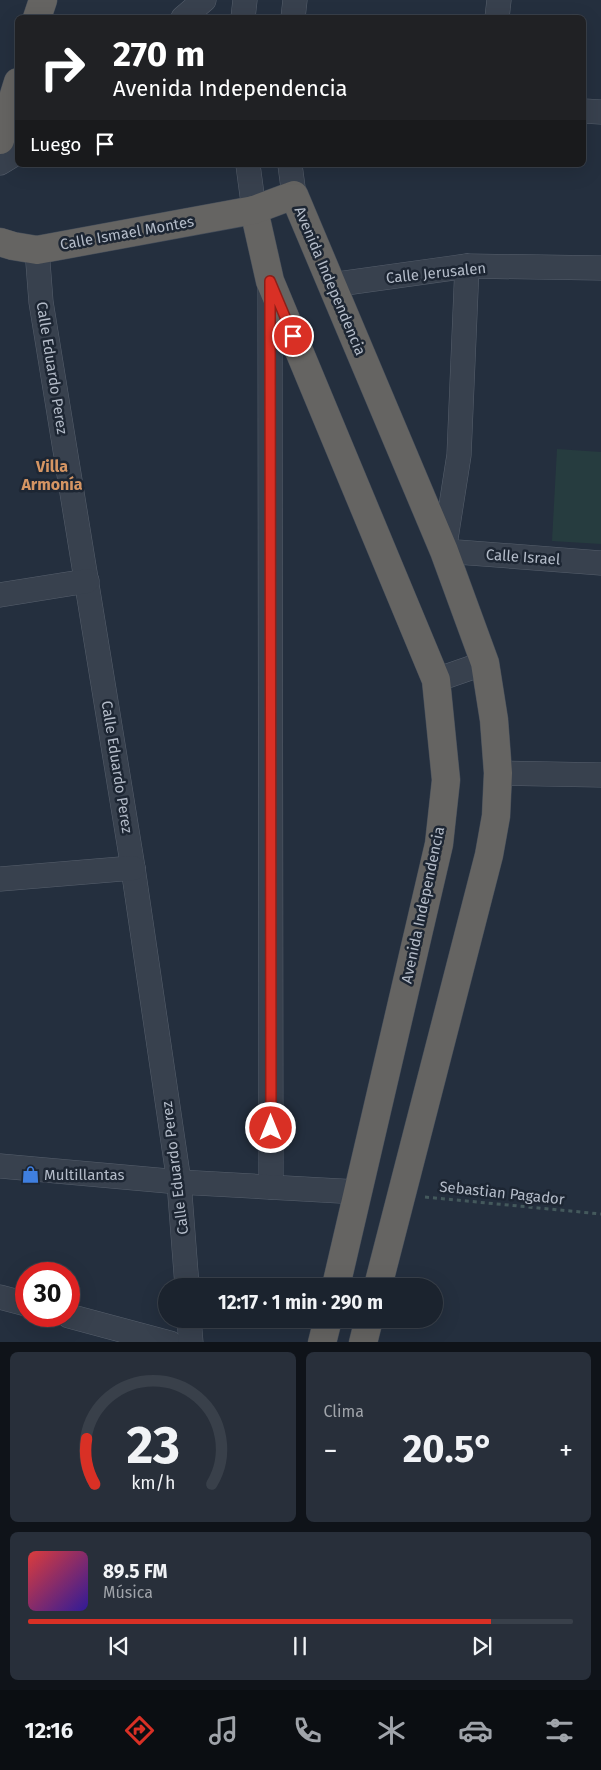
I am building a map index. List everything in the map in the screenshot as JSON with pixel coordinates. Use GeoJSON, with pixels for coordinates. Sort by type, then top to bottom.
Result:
{"type":"FeatureCollection","features":[{"type":"Feature","properties":{"kind":"highway"},"geometry":{"type":"LineString","coordinates":[[38,15],[43,0]]}},
{"type":"Feature","properties":{"kind":"highway"},"geometry":{"type":"LineString","coordinates":[[0,140],[15,92]]}},
{"type":"Feature","properties":{"kind":"highway","name":"Avenida Independencia"},"geometry":{"type":"LineString","coordinates":[[338,1278],[439,844],[446,780],[436,680],[270,281],[254,210],[294,195],[444,551],[485,664],[494,720],[498,773],[496,816],[489,854],[380,1278]]}},
{"type":"Feature","properties":{"kind":"highway","name":"Calle Ismael Montes"},"geometry":{"type":"LineString","coordinates":[[0,242],[37,250],[254,210]]}},
{"type":"Feature","properties":{"kind":"highway"},"geometry":{"type":"LineString","coordinates":[[322,1342],[326,1328]]}},
{"type":"Feature","properties":{"kind":"highway"},"geometry":{"type":"LineString","coordinates":[[363,1342],[367,1328]]}},
{"type":"Feature","properties":{"kind":"street"},"geometry":{"type":"LineString","coordinates":[[186,15],[204,0]]}},
{"type":"Feature","properties":{"kind":"street"},"geometry":{"type":"LineString","coordinates":[[243,15],[245,0]]}},
{"type":"Feature","properties":{"kind":"street"},"geometry":{"type":"LineString","coordinates":[[293,15],[295,0]]}},
{"type":"Feature","properties":{"kind":"street"},"geometry":{"type":"LineString","coordinates":[[497,15],[499,0]]}},
{"type":"Feature","properties":{"kind":"street"},"geometry":{"type":"LineString","coordinates":[[586,111],[601,112]]}},
{"type":"Feature","properties":{"kind":"street"},"geometry":{"type":"LineString","coordinates":[[0,162],[15,154]]}},
{"type":"Feature","properties":{"kind":"street"},"geometry":{"type":"LineString","coordinates":[[248,167],[254,210]]}},
{"type":"Feature","properties":{"kind":"street"},"geometry":{"type":"LineString","coordinates":[[290,167],[294,195]]}},
{"type":"Feature","properties":{"kind":"street","name":"Calle Eduardo Perez"},"geometry":{"type":"LineString","coordinates":[[37,250],[41,302],[133,868],[180,1182],[186,1278]]}},
{"type":"Feature","properties":{"kind":"street"},"geometry":{"type":"LineString","coordinates":[[444,551],[459,455],[467,266]]}},
{"type":"Feature","properties":{"kind":"street","name":"Calle Jerusalen"},"geometry":{"type":"LineString","coordinates":[[331,285],[467,266],[601,268]]}},
{"type":"Feature","properties":{"kind":"street"},"geometry":{"type":"LineString","coordinates":[[270,281],[271,1187]]}},
{"type":"Feature","properties":{"kind":"street","name":"Calle Israel"},"geometry":{"type":"LineString","coordinates":[[444,551],[601,562]]}},
{"type":"Feature","properties":{"kind":"street"},"geometry":{"type":"LineString","coordinates":[[0,594],[87,581]]}},
{"type":"Feature","properties":{"kind":"street"},"geometry":{"type":"LineString","coordinates":[[436,680],[485,664]]}},
{"type":"Feature","properties":{"kind":"street"},"geometry":{"type":"LineString","coordinates":[[498,773],[601,775]]}},
{"type":"Feature","properties":{"kind":"street"},"geometry":{"type":"LineString","coordinates":[[0,879],[133,868]]}},
{"type":"Feature","properties":{"kind":"street"},"geometry":{"type":"LineString","coordinates":[[0,1166],[180,1182],[358,1192]]}},
{"type":"Feature","properties":{"kind":"street"},"geometry":{"type":"LineString","coordinates":[[0,1297],[15,1301]]}},
{"type":"Feature","properties":{"kind":"street"},"geometry":{"type":"LineString","coordinates":[[80,1319],[170,1342]]}},
{"type":"Feature","properties":{"kind":"street"},"geometry":{"type":"LineString","coordinates":[[190,1328],[191,1342]]}},
{"type":"Feature","properties":{"kind":"path","name":"Sebastian Pagador"},"geometry":{"type":"LineString","coordinates":[[402,1195],[601,1214]]}},
{"type":"Feature","properties":{"kind":"green space"},"geometry":{"type":"Polygon","coordinates":[[[557,449],[601,452],[601,544],[552,541],[557,449]]]}},
{"type":"Feature","properties":{"kind":"place","name":"Multillantas"},"geometry":{"type":"Point","coordinates":[30,1175]}},
{"type":"Feature","properties":{"kind":"district","name":"Villa Armonía"},"geometry":{"type":"Point","coordinates":[52,475]}},
{"type":"Feature","properties":{"kind":"route"},"geometry":{"type":"LineString","coordinates":[[271,1128],[270,281],[293,336]]}}]}
